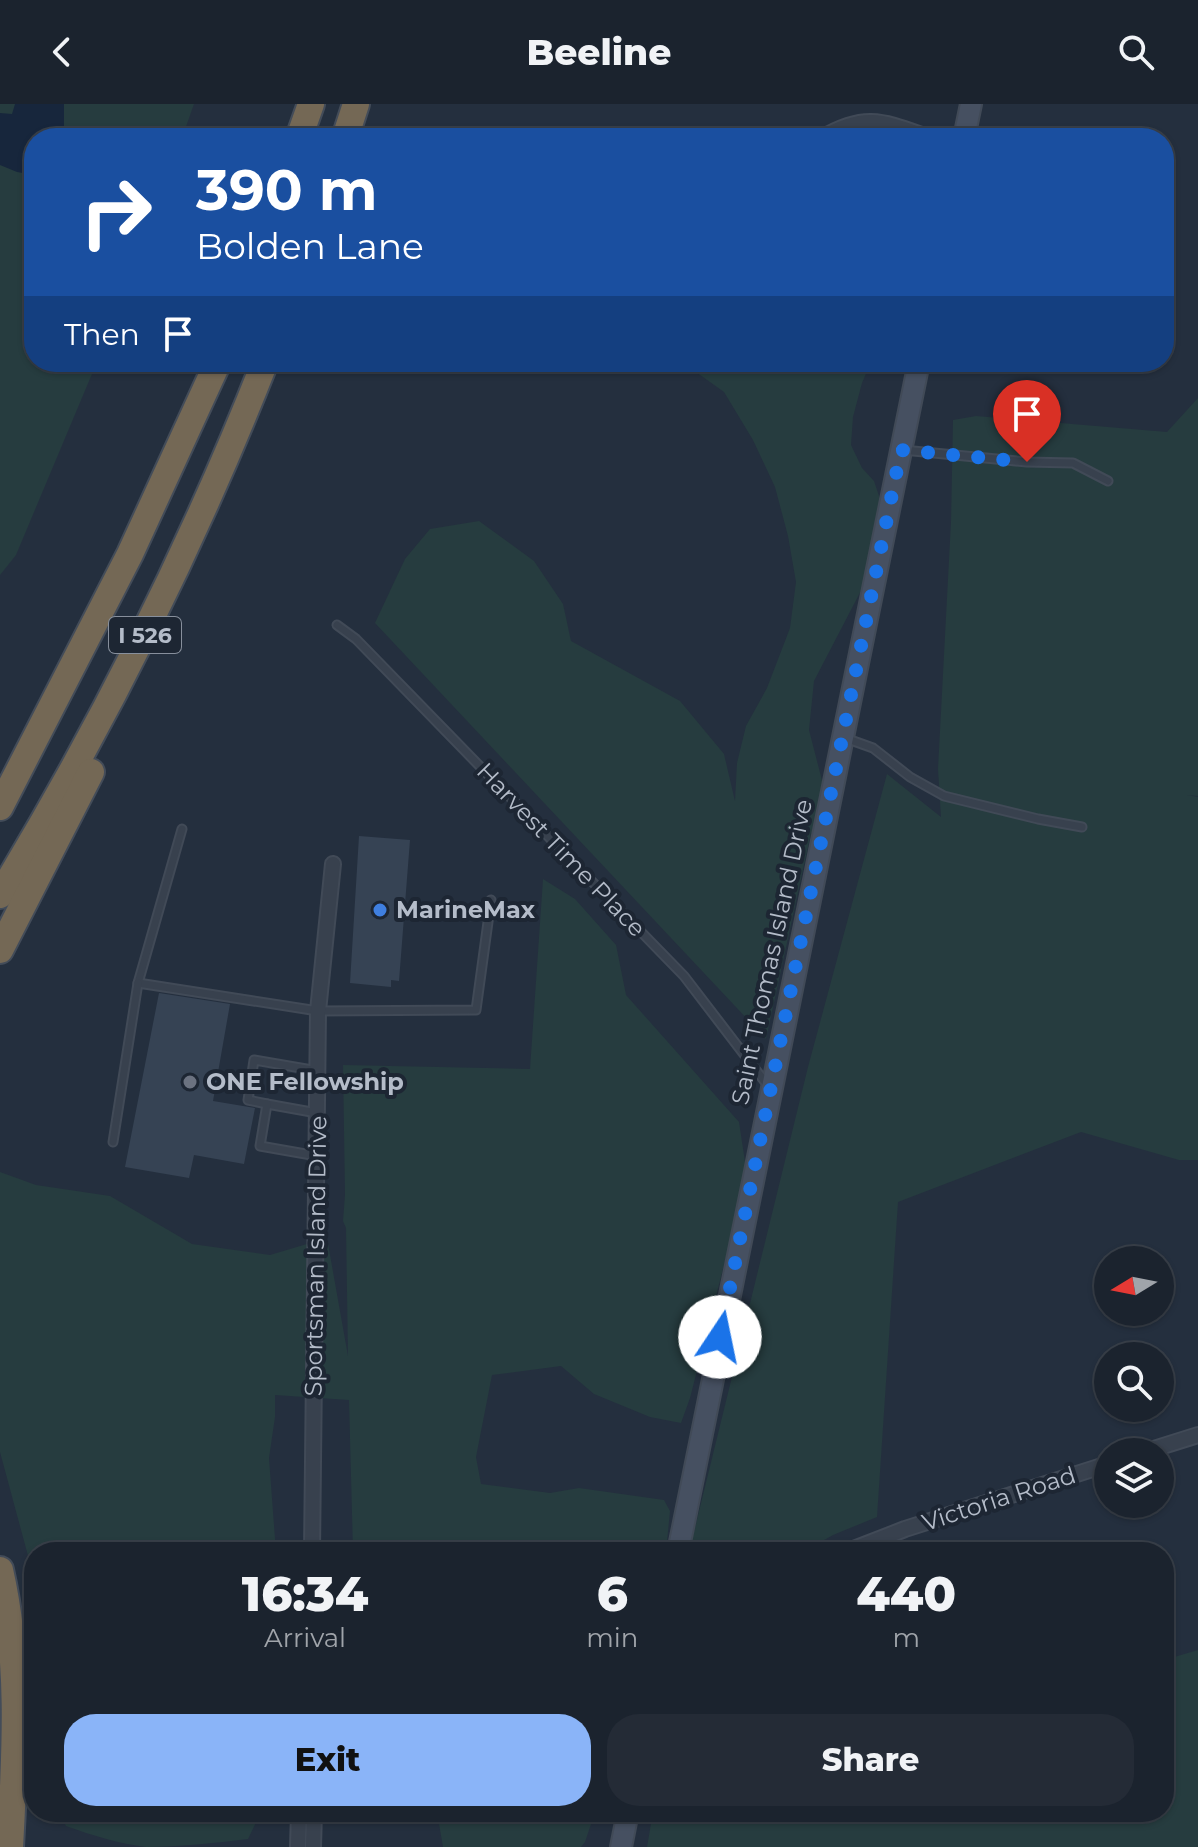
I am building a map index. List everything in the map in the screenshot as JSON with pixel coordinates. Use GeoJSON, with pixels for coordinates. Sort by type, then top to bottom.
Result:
{"type":"FeatureCollection","features":[{"type":"Feature","properties":{"kind":"highway"},"geometry":{"type":"LineString","coordinates":[[303,128],[311,104]]}},
{"type":"Feature","properties":{"kind":"highway"},"geometry":{"type":"LineString","coordinates":[[348,128],[356,104]]}},
{"type":"Feature","properties":{"kind":"highway","name":"I 526"},"geometry":{"type":"LineString","coordinates":[[0,807],[130,554],[213,372]]}},
{"type":"Feature","properties":{"kind":"highway","name":"I 526"},"geometry":{"type":"LineString","coordinates":[[0,895],[95,732],[155,615],[261,372]]}},
{"type":"Feature","properties":{"kind":"highway"},"geometry":{"type":"LineString","coordinates":[[0,950],[105,743],[155,615]]}},
{"type":"Feature","properties":{"kind":"highway"},"geometry":{"type":"LineString","coordinates":[[0,1570],[11,1627],[16,1710],[11,1847]]}},
{"type":"Feature","properties":{"kind":"main road"},"geometry":{"type":"LineString","coordinates":[[966,128],[971,104]]}},
{"type":"Feature","properties":{"kind":"main road","name":"Saint Thomas Island Drive"},"geometry":{"type":"LineString","coordinates":[[680,1542],[917,372]]}},
{"type":"Feature","properties":{"kind":"main road"},"geometry":{"type":"LineString","coordinates":[[621,1847],[626,1822]]}},
{"type":"Feature","properties":{"kind":"main road"},"geometry":{"type":"LineString","coordinates":[[0,1845],[11,1847]]}},
{"type":"Feature","properties":{"kind":"street"},"geometry":{"type":"LineString","coordinates":[[839,128],[864,121],[902,128]]}},
{"type":"Feature","properties":{"kind":"street","name":"Sportsman Island Drive"},"geometry":{"type":"LineString","coordinates":[[312,1542],[318,1011],[333,864]]}},
{"type":"Feature","properties":{"kind":"street"},"geometry":{"type":"LineString","coordinates":[[1174,1443],[1198,1435]]}},
{"type":"Feature","properties":{"kind":"street","name":"Victoria Road"},"geometry":{"type":"LineString","coordinates":[[872,1542],[1094,1468]]}},
{"type":"Feature","properties":{"kind":"street"},"geometry":{"type":"LineString","coordinates":[[298,1847],[299,1822]]}},
{"type":"Feature","properties":{"kind":"street"},"geometry":{"type":"LineString","coordinates":[[313,1847],[314,1822]]}},
{"type":"Feature","properties":{"kind":"lane"},"geometry":{"type":"LineString","coordinates":[[901,450],[1027,462],[1073,463],[1108,481]]}},
{"type":"Feature","properties":{"kind":"lane","name":"Harvest Time Place"},"geometry":{"type":"LineString","coordinates":[[337,625],[356,639],[684,976],[771,1089]]}},
{"type":"Feature","properties":{"kind":"lane"},"geometry":{"type":"LineString","coordinates":[[842,737],[873,748],[910,777],[944,796],[1082,827]]}},
{"type":"Feature","properties":{"kind":"lane"},"geometry":{"type":"LineString","coordinates":[[113,1142],[138,983],[182,829]]}},
{"type":"Feature","properties":{"kind":"lane"},"geometry":{"type":"LineString","coordinates":[[138,983],[318,1011],[476,1010],[491,900]]}},
{"type":"Feature","properties":{"kind":"lane"},"geometry":{"type":"LineString","coordinates":[[317,1113],[248,1100],[254,1060],[318,1071]]}},
{"type":"Feature","properties":{"kind":"lane"},"geometry":{"type":"LineString","coordinates":[[267,1104],[260,1146],[317,1156]]}},
{"type":"Feature","properties":{"kind":"green space"},"geometry":{"type":"Polygon","coordinates":[[[0,104],[194,104],[186,128],[24,128],[24,372],[93,372],[16,555],[0,575],[0,104]]]}},
{"type":"Feature","properties":{"kind":"green space"},"geometry":{"type":"Polygon","coordinates":[[[696,372],[867,372],[853,417],[851,445],[862,468],[874,481],[882,505],[866,581],[814,681],[809,730],[824,788],[817,830],[811,833],[766,1039],[375,623],[405,559],[430,529],[479,521],[534,561],[563,604],[571,641],[680,701],[724,754],[735,801],[737,763],[746,726],[767,688],[790,628],[796,582],[775,487],[753,440],[724,392],[696,372]]]}},
{"type":"Feature","properties":{"kind":"green space"},"geometry":{"type":"Polygon","coordinates":[[[1198,398],[1198,796],[1187,795],[1198,797],[1198,1160],[1179,1160],[1081,1132],[898,1202],[877,1517],[821,1542],[691,1542],[808,1067],[887,774],[941,817],[938,769],[953,420],[976,416],[1167,432],[1198,398]]]}},
{"type":"Feature","properties":{"kind":"green space"},"geometry":{"type":"Polygon","coordinates":[[[543,879],[575,899],[616,945],[626,995],[739,1122],[747,1175],[681,1423],[650,1417],[594,1394],[561,1366],[492,1375],[476,1457],[481,1484],[550,1493],[579,1488],[664,1500],[670,1511],[667,1542],[353,1542],[349,1400],[275,1395],[269,1458],[275,1542],[24,1542],[0,1452],[0,1172],[36,1185],[110,1196],[192,1244],[270,1255],[327,1238],[348,1356],[346,1228],[343,1221],[343,1065],[530,1069],[543,879]]]}},
{"type":"Feature","properties":{"kind":"green space"},"geometry":{"type":"Polygon","coordinates":[[[1198,1650],[1198,1847],[647,1847],[651,1822],[1174,1822],[1174,1657],[1198,1650]]]}},
{"type":"Feature","properties":{"kind":"green space"},"geometry":{"type":"Polygon","coordinates":[[[64,1822],[256,1822],[248,1839],[146,1847],[106,1839],[66,1826],[64,1822]]]}},
{"type":"Feature","properties":{"kind":"green space"},"geometry":{"type":"Polygon","coordinates":[[[439,1822],[592,1822],[581,1847],[443,1847],[439,1822]]]}},
{"type":"Feature","properties":{"kind":"water"},"geometry":{"type":"Polygon","coordinates":[[[15,104],[64,104],[64,128],[24,128],[24,173],[0,165],[0,113],[12,114],[15,104]]]}},
{"type":"Feature","properties":{"kind":"building","name":"MarineMax"},"geometry":{"type":"Polygon","coordinates":[[[359,836],[410,840],[399,981],[391,980],[391,987],[350,983],[359,836]]]}},
{"type":"Feature","properties":{"kind":"building","name":"ONE Fellowship"},"geometry":{"type":"Polygon","coordinates":[[[159,993],[230,1004],[213,1101],[255,1108],[244,1164],[194,1155],[189,1178],[125,1167],[159,993]]]}},
{"type":"Feature","properties":{"kind":"place","name":"MarineMax"},"geometry":{"type":"Point","coordinates":[380,910]}},
{"type":"Feature","properties":{"kind":"place","name":"ONE Fellowship"},"geometry":{"type":"Point","coordinates":[190,1082]}},
{"type":"Feature","properties":{"kind":"route"},"geometry":{"type":"LineString","coordinates":[[720,1337],[901,450],[1027,462]]}}]}
